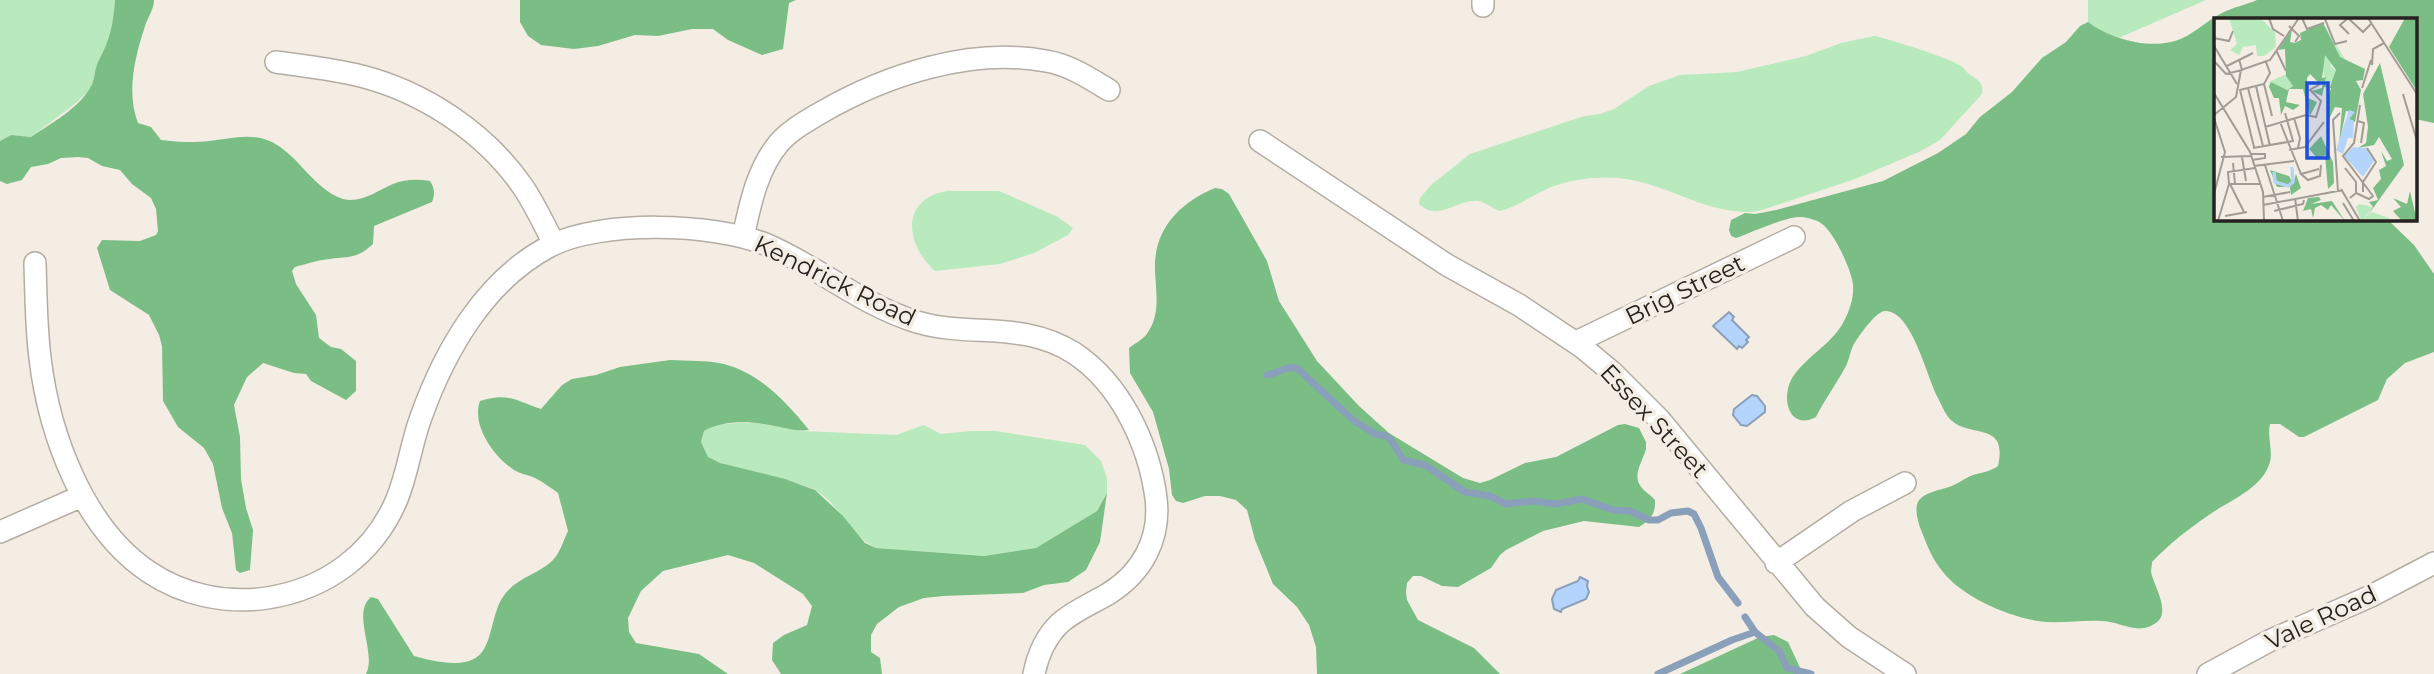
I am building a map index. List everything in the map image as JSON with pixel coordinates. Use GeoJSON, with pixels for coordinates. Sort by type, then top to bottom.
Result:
{"type":"FeatureCollection","features":[{"type":"Feature","properties":{"kind":"street"},"geometry":{"type":"LineString","coordinates":[[743,237],[758,181],[768,157],[780,141],[804,122],[864,89],[946,65],[975,60],[1021,58],[1068,67],[1109,90]]}},
{"type":"Feature","properties":{"kind":"street"},"geometry":{"type":"LineString","coordinates":[[276,62],[364,76],[413,94],[438,109],[474,135],[513,174],[531,200],[554,244]]}},
{"type":"Feature","properties":{"kind":"street","name":"Essex Street"},"geometry":{"type":"LineString","coordinates":[[1260,141],[1447,265],[1576,342],[1612,372],[1659,419],[1800,592],[1849,637],[1905,674]]}},
{"type":"Feature","properties":{"kind":"street","name":"Kendrick Road"},"geometry":{"type":"LineString","coordinates":[[35,263],[38,342],[45,387],[58,436],[82,496],[110,539],[136,563],[152,575],[187,592],[214,597],[255,599],[291,593],[333,576],[362,551],[387,519],[402,483],[429,396],[466,324],[501,282],[554,244],[579,235],[640,228],[743,237],[765,244],[868,302],[913,321],[954,328],[1021,332],[1047,340],[1086,363],[1123,405],[1137,431],[1152,474],[1157,505],[1151,545],[1140,567],[1130,578],[1056,627],[1043,645],[1034,674]]}},
{"type":"Feature","properties":{"kind":"street","name":"Brig Street"},"geometry":{"type":"LineString","coordinates":[[1576,342],[1794,237]]}},
{"type":"Feature","properties":{"kind":"street"},"geometry":{"type":"LineString","coordinates":[[1776,563],[1837,520],[1905,483]]}},
{"type":"Feature","properties":{"kind":"street"},"geometry":{"type":"LineString","coordinates":[[0,532],[82,496]]}},
{"type":"Feature","properties":{"kind":"street","name":"Vale Road"},"geometry":{"type":"LineString","coordinates":[[2208,674],[2269,641],[2371,596],[2434,563]]}},
{"type":"Feature","properties":{"kind":"green space"},"geometry":{"type":"Polygon","coordinates":[[[0,0],[115,0],[113,28],[97,65],[91,88],[76,103],[31,137],[11,135],[0,141],[0,0]]]}},
{"type":"Feature","properties":{"kind":"green space"},"geometry":{"type":"Polygon","coordinates":[[[115,0],[154,0],[141,38],[132,87],[138,123],[151,127],[161,140],[197,142],[245,137],[267,140],[287,152],[322,187],[343,199],[363,198],[407,180],[430,181],[434,189],[432,202],[374,226],[373,244],[362,252],[353,256],[308,263],[295,267],[292,271],[296,284],[316,315],[319,338],[331,347],[341,349],[356,361],[356,391],[346,400],[311,381],[306,374],[263,363],[247,377],[234,405],[240,437],[241,479],[253,530],[250,570],[240,573],[236,570],[232,533],[222,508],[213,464],[204,448],[178,427],[163,401],[162,346],[159,335],[149,315],[110,290],[97,248],[102,240],[140,241],[156,235],[156,209],[151,198],[132,184],[120,170],[102,166],[88,158],[61,158],[31,167],[22,180],[7,184],[0,181],[0,141],[11,135],[31,137],[85,96],[93,82],[110,32],[115,0]]]}},
{"type":"Feature","properties":{"kind":"green space"},"geometry":{"type":"Polygon","coordinates":[[[520,0],[796,0],[789,3],[783,49],[762,55],[728,40],[713,29],[692,29],[658,36],[635,35],[598,46],[574,49],[541,45],[528,36],[520,22],[520,0]]]}},
{"type":"Feature","properties":{"kind":"green space"},"geometry":{"type":"Polygon","coordinates":[[[2088,0],[2206,0],[2107,43],[2092,35],[2088,22],[2088,0]]]}},
{"type":"Feature","properties":{"kind":"green space"},"geometry":{"type":"Polygon","coordinates":[[[2257,0],[2434,0],[2434,123],[2416,119],[2416,18],[2214,18],[2214,220],[2388,220],[2414,245],[2434,274],[2434,352],[2405,363],[2387,379],[2378,400],[2304,437],[2299,437],[2280,424],[2270,424],[2270,462],[2260,480],[2192,527],[2152,562],[2151,572],[2162,605],[2161,617],[2157,622],[2136,628],[2101,621],[2047,622],[2005,612],[1976,599],[1952,582],[1930,552],[1916,510],[1920,499],[1926,495],[1998,466],[1998,442],[1993,436],[1960,426],[1950,419],[1944,411],[1911,333],[1895,314],[1885,311],[1872,320],[1858,337],[1846,366],[1816,417],[1800,420],[1794,417],[1787,396],[1791,380],[1839,330],[1844,321],[1853,294],[1849,271],[1832,235],[1815,220],[1795,217],[1736,238],[1731,236],[1729,230],[1731,220],[1745,213],[1776,210],[1883,181],[1938,153],[1966,134],[1980,117],[2012,92],[2042,58],[2066,42],[2080,26],[2088,22],[2118,38],[2153,44],[2175,41],[2187,36],[2216,16],[2257,0]]]}},
{"type":"Feature","properties":{"kind":"green space"},"geometry":{"type":"Polygon","coordinates":[[[1874,36],[1955,63],[1979,81],[1982,94],[1940,140],[1855,179],[1759,211],[1723,209],[1654,186],[1610,177],[1561,184],[1500,211],[1479,201],[1463,203],[1441,211],[1426,209],[1419,204],[1420,198],[1431,185],[1470,154],[1584,116],[1614,109],[1649,86],[1680,75],[1737,72],[1874,36]]]}},
{"type":"Feature","properties":{"kind":"green space"},"geometry":{"type":"Polygon","coordinates":[[[1215,188],[1229,194],[1267,261],[1279,301],[1317,361],[1359,406],[1389,433],[1463,478],[1480,483],[1525,463],[1556,457],[1618,425],[1639,428],[1646,442],[1646,449],[1638,479],[1642,488],[1655,500],[1655,505],[1649,519],[1639,527],[1584,521],[1543,531],[1506,550],[1491,568],[1458,587],[1442,586],[1421,576],[1413,576],[1407,583],[1407,600],[1418,620],[1474,648],[1500,674],[1317,674],[1316,647],[1309,625],[1297,607],[1273,584],[1255,540],[1247,510],[1236,500],[1220,496],[1205,496],[1183,503],[1176,501],[1172,495],[1169,469],[1153,412],[1130,373],[1129,348],[1146,335],[1154,320],[1156,256],[1164,231],[1180,210],[1215,188]]]}},
{"type":"Feature","properties":{"kind":"green space"},"geometry":{"type":"Polygon","coordinates":[[[947,191],[999,191],[1058,217],[1073,228],[1068,235],[1034,253],[1000,264],[935,271],[918,248],[912,224],[921,203],[947,191]]]}},
{"type":"Feature","properties":{"kind":"green space"},"geometry":{"type":"Polygon","coordinates":[[[670,360],[724,364],[750,375],[772,390],[809,430],[792,430],[749,422],[718,425],[704,431],[701,442],[708,457],[720,463],[785,479],[815,490],[842,515],[865,543],[876,548],[984,556],[1036,548],[1097,511],[1107,493],[1100,542],[1086,570],[1068,582],[1044,585],[1023,593],[924,598],[899,607],[877,624],[871,635],[871,652],[880,658],[882,674],[781,674],[772,660],[773,643],[807,625],[812,606],[803,594],[754,563],[728,555],[663,571],[641,591],[628,618],[629,632],[636,643],[699,654],[728,674],[366,674],[369,655],[363,613],[365,604],[371,597],[378,599],[414,656],[451,663],[470,660],[484,649],[505,594],[516,583],[553,560],[568,531],[558,493],[535,478],[514,470],[492,449],[479,420],[480,401],[505,397],[541,409],[562,385],[572,379],[620,367],[670,360]]]}},
{"type":"Feature","properties":{"kind":"green space"},"geometry":{"type":"Polygon","coordinates":[[[763,423],[802,431],[896,435],[924,425],[941,434],[996,431],[1085,445],[1101,461],[1107,478],[1107,493],[1097,511],[1036,548],[984,556],[876,548],[859,536],[830,502],[813,489],[726,466],[708,457],[701,442],[704,431],[713,425],[763,423]]]}},
{"type":"Feature","properties":{"kind":"green space"},"geometry":{"type":"Polygon","coordinates":[[[1774,635],[1788,642],[1803,674],[1680,674],[1760,637],[1774,635]]]}},
{"type":"Feature","properties":{"kind":"water"},"geometry":{"type":"Polygon","coordinates":[[[1729,312],[1734,317],[1732,320],[1749,337],[1742,348],[1739,346],[1737,349],[1713,326],[1729,312]]]}},
{"type":"Feature","properties":{"kind":"water"},"geometry":{"type":"Polygon","coordinates":[[[1752,395],[1757,396],[1765,406],[1765,412],[1747,426],[1741,425],[1733,415],[1734,409],[1752,395]]]}},
{"type":"Feature","properties":{"kind":"water"},"geometry":{"type":"Polygon","coordinates":[[[1580,577],[1588,581],[1589,592],[1586,599],[1562,609],[1561,612],[1554,609],[1552,599],[1556,590],[1578,581],[1580,577]]]}},
{"type":"Feature","properties":{"kind":"waterway"},"geometry":{"type":"LineString","coordinates":[[1267,375],[1297,368],[1353,420],[1375,434],[1391,440],[1403,460],[1425,465],[1465,492],[1490,496],[1506,504],[1532,501],[1556,504],[1582,499],[1613,510],[1630,511],[1649,520],[1688,511],[1694,514],[1701,528],[1718,577],[1738,603]]}},
{"type":"Feature","properties":{"kind":"waterway"},"geometry":{"type":"LineString","coordinates":[[1745,617],[1755,632],[1779,651],[1787,668],[1811,674]]}},
{"type":"Feature","properties":{"kind":"waterway"},"geometry":{"type":"LineString","coordinates":[[1658,674],[1755,632]]}}]}
